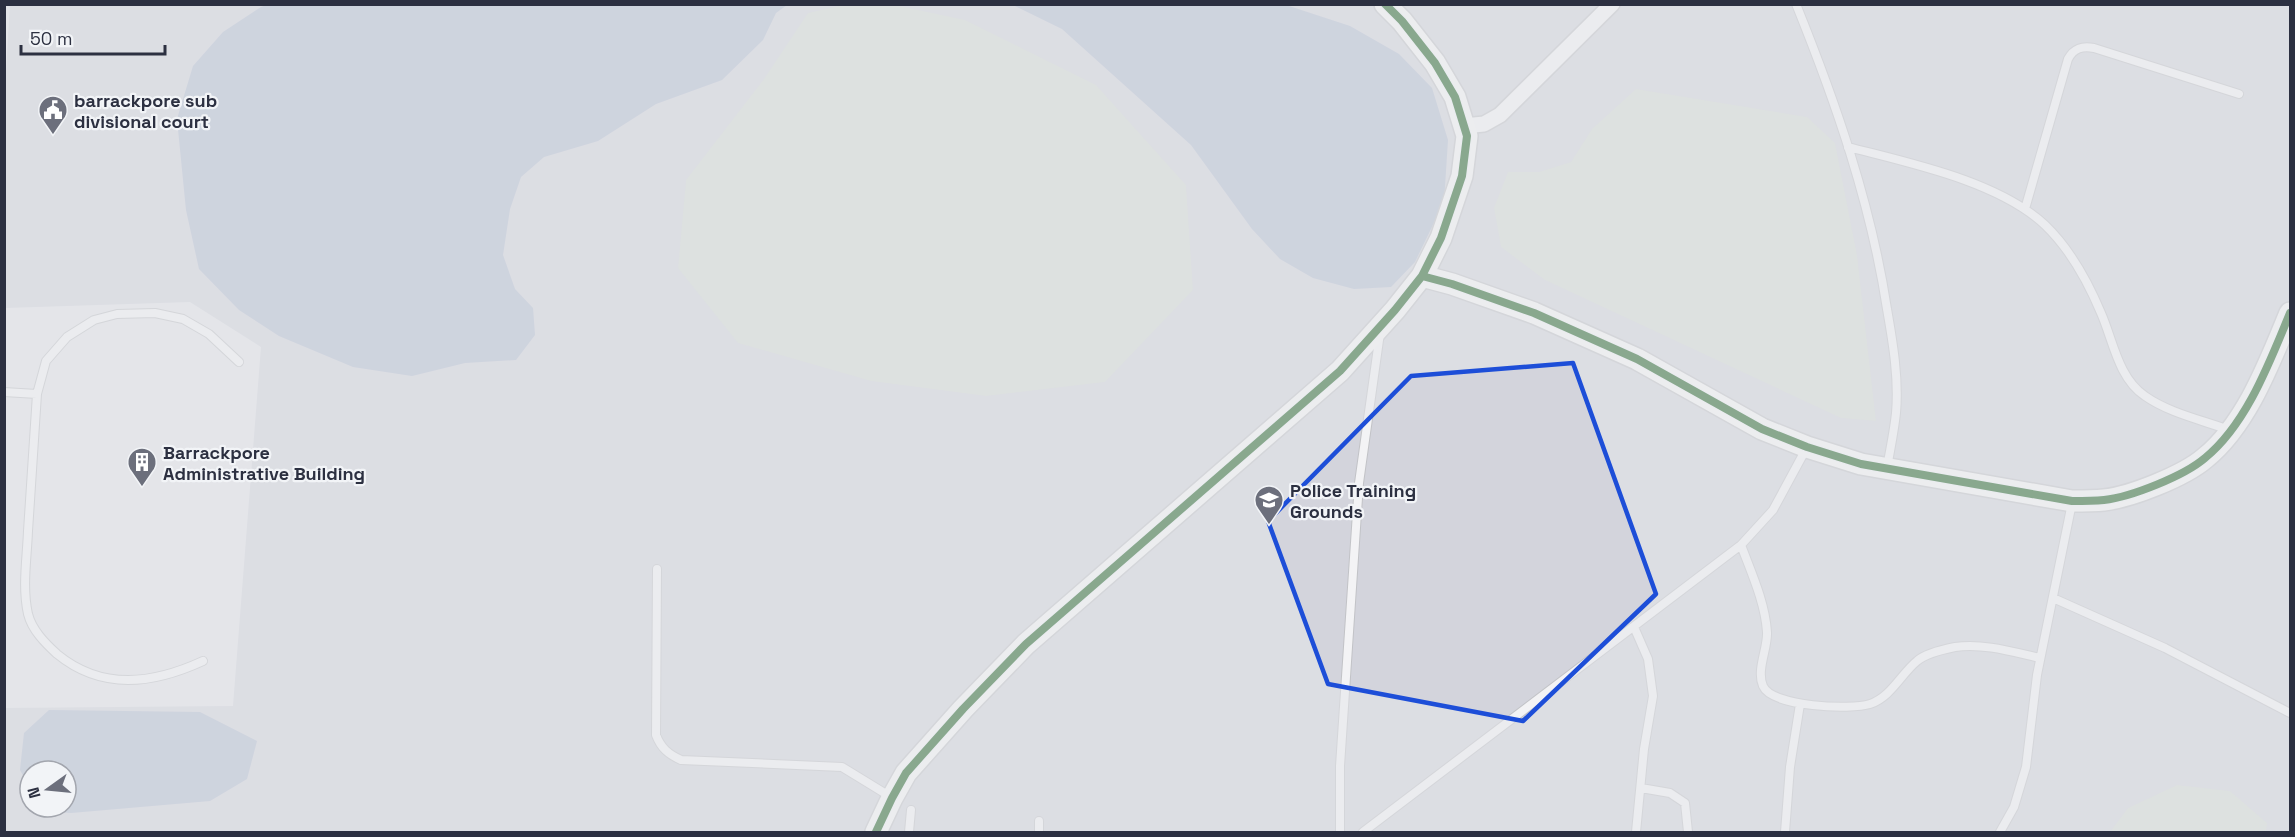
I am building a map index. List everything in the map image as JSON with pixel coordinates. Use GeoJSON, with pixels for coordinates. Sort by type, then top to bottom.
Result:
{"type":"FeatureCollection","features":[{"type":"Feature","properties":{"kind":"street"},"geometry":{"type":"LineString","coordinates":[[876,832],[906,773],[928,746],[1026,644],[1340,371],[1422,276],[1441,238],[1462,176],[1467,136],[1455,97],[1435,63],[1402,21],[1385,4]]}},
{"type":"Feature","properties":{"kind":"street"},"geometry":{"type":"LineString","coordinates":[[1464,126],[1484,124],[1500,115],[1612,4]]}},
{"type":"Feature","properties":{"kind":"street"},"geometry":{"type":"LineString","coordinates":[[1422,276],[1452,284],[1534,313],[1637,359],[1762,429],[1807,447],[1861,464],[2072,501],[2105,500],[2135,493],[2172,477],[2205,458],[2231,430],[2262,380],[2290,313]]}},
{"type":"Feature","properties":{"kind":"lane"},"geometry":{"type":"LineString","coordinates":[[1796,4],[1815,50],[1863,191],[1882,278],[1895,357],[1896,412],[1887,469]]}},
{"type":"Feature","properties":{"kind":"lane"},"geometry":{"type":"LineString","coordinates":[[2025,209],[2068,59],[2079,48],[2094,48],[2239,94]]}},
{"type":"Feature","properties":{"kind":"lane"},"geometry":{"type":"LineString","coordinates":[[1848,147],[1965,179],[2025,209],[2046,226],[2066,250],[2084,278],[2101,312],[2127,377],[2144,396],[2170,409],[2231,430]]}},
{"type":"Feature","properties":{"kind":"lane"},"geometry":{"type":"LineString","coordinates":[[203,661],[152,680],[124,680],[95,676],[68,662],[43,641],[28,615],[25,576],[37,394],[46,361],[67,337],[94,320],[117,314],[155,313],[183,319],[209,334],[239,362]]}},
{"type":"Feature","properties":{"kind":"lane"},"geometry":{"type":"LineString","coordinates":[[1340,832],[1340,766],[1359,483],[1381,325]]}},
{"type":"Feature","properties":{"kind":"lane"},"geometry":{"type":"LineString","coordinates":[[4,392],[37,394]]}},
{"type":"Feature","properties":{"kind":"lane"},"geometry":{"type":"LineString","coordinates":[[1363,832],[1741,545],[1773,510],[1807,447]]}},
{"type":"Feature","properties":{"kind":"lane"},"geometry":{"type":"LineString","coordinates":[[2000,832],[2014,807],[2026,767],[2040,658],[2072,501]]}},
{"type":"Feature","properties":{"kind":"lane"},"geometry":{"type":"LineString","coordinates":[[1741,545],[1764,613],[1767,633],[1761,677],[1763,686],[1773,696],[1800,704],[1833,706],[1870,704],[1883,696],[1918,659],[1955,647],[1992,647],[2040,658]]}},
{"type":"Feature","properties":{"kind":"lane"},"geometry":{"type":"LineString","coordinates":[[657,569],[656,735],[662,748],[681,760],[842,767],[892,798]]}},
{"type":"Feature","properties":{"kind":"lane"},"geometry":{"type":"LineString","coordinates":[[2053,598],[2165,648],[2290,713]]}},
{"type":"Feature","properties":{"kind":"lane"},"geometry":{"type":"LineString","coordinates":[[1634,627],[1648,659],[1653,696],[1644,749],[1636,832]]}},
{"type":"Feature","properties":{"kind":"lane"},"geometry":{"type":"LineString","coordinates":[[1785,832],[1790,767],[1800,704]]}},
{"type":"Feature","properties":{"kind":"lane"},"geometry":{"type":"LineString","coordinates":[[1641,788],[1670,793],[1685,803],[1688,832]]}},
{"type":"Feature","properties":{"kind":"lane"},"geometry":{"type":"LineString","coordinates":[[909,832],[911,810]]}},
{"type":"Feature","properties":{"kind":"lane"},"geometry":{"type":"LineString","coordinates":[[1039,821],[1039,832]]}},
{"type":"Feature","properties":{"kind":"highlighted area"},"geometry":{"type":"Polygon","coordinates":[[[1573,363],[1656,594],[1523,721],[1328,684],[1268,521],[1411,376],[1573,363]]]}},
{"type":"Feature","properties":{"kind":"shaded area","name":"Police Training Grounds"},"geometry":{"type":"Polygon","coordinates":[[[10,5],[2290,5],[2290,827],[2288,832],[5,832],[4,708],[233,706],[261,347],[190,302],[5,308],[4,104],[10,5]]]}},
{"type":"Feature","properties":{"kind":"shaded area"},"geometry":{"type":"Polygon","coordinates":[[[843,5],[895,5],[965,20],[1096,85],[1186,185],[1193,290],[1105,382],[986,396],[871,381],[738,343],[678,268],[686,180],[764,79],[808,13],[843,5]]]}},
{"type":"Feature","properties":{"kind":"shaded area"},"geometry":{"type":"Polygon","coordinates":[[[1636,89],[1807,117],[1835,143],[1857,255],[1876,421],[1841,418],[1545,280],[1501,247],[1494,208],[1508,172],[1539,172],[1571,162],[1592,129],[1636,89]]]}},
{"type":"Feature","properties":{"kind":"shaded area"},"geometry":{"type":"Polygon","coordinates":[[[2177,785],[2230,791],[2267,823],[2266,832],[2110,832],[2128,808],[2177,785]]]}},
{"type":"Feature","properties":{"kind":"water"},"geometry":{"type":"Polygon","coordinates":[[[269,4],[787,5],[776,13],[763,40],[722,80],[656,104],[598,141],[544,157],[521,177],[510,209],[503,255],[515,289],[533,308],[535,335],[516,360],[465,363],[412,376],[353,367],[279,336],[239,310],[199,269],[186,210],[177,119],[193,66],[223,32],[261,7],[269,4]]]}},
{"type":"Feature","properties":{"kind":"water"},"geometry":{"type":"Polygon","coordinates":[[[1013,5],[1286,5],[1350,26],[1399,54],[1432,88],[1448,140],[1444,202],[1415,262],[1391,287],[1354,289],[1313,278],[1280,259],[1252,229],[1191,145],[1062,29],[1013,5]]]}},
{"type":"Feature","properties":{"kind":"water"},"geometry":{"type":"Polygon","coordinates":[[[49,710],[200,712],[257,741],[247,779],[210,801],[78,812],[78,759],[21,759],[24,733],[49,710]]]}},
{"type":"Feature","properties":{"kind":"cycle path"},"geometry":{"type":"LineString","coordinates":[[876,832],[906,773],[963,709],[1026,644],[1340,371],[1422,276],[1441,238],[1462,176],[1467,136],[1455,97],[1435,63],[1402,21],[1385,4]]}},
{"type":"Feature","properties":{"kind":"cycle path"},"geometry":{"type":"LineString","coordinates":[[1422,276],[1452,284],[1534,313],[1637,359],[1762,429],[1807,447],[1861,464],[2072,501],[2104,500],[2128,495],[2157,485],[2184,472],[2205,458],[2220,444],[2245,410],[2256,391],[2290,313]]}},
{"type":"Feature","properties":{"kind":"place","name":"barrackpore sub divisional court"},"geometry":{"type":"Point","coordinates":[53,136]}},
{"type":"Feature","properties":{"kind":"place","name":"Barrackpore Administrative Building"},"geometry":{"type":"Point","coordinates":[142,488]}},
{"type":"Feature","properties":{"kind":"place","name":"Police Training Grounds"},"geometry":{"type":"Point","coordinates":[1269,526]}}]}
